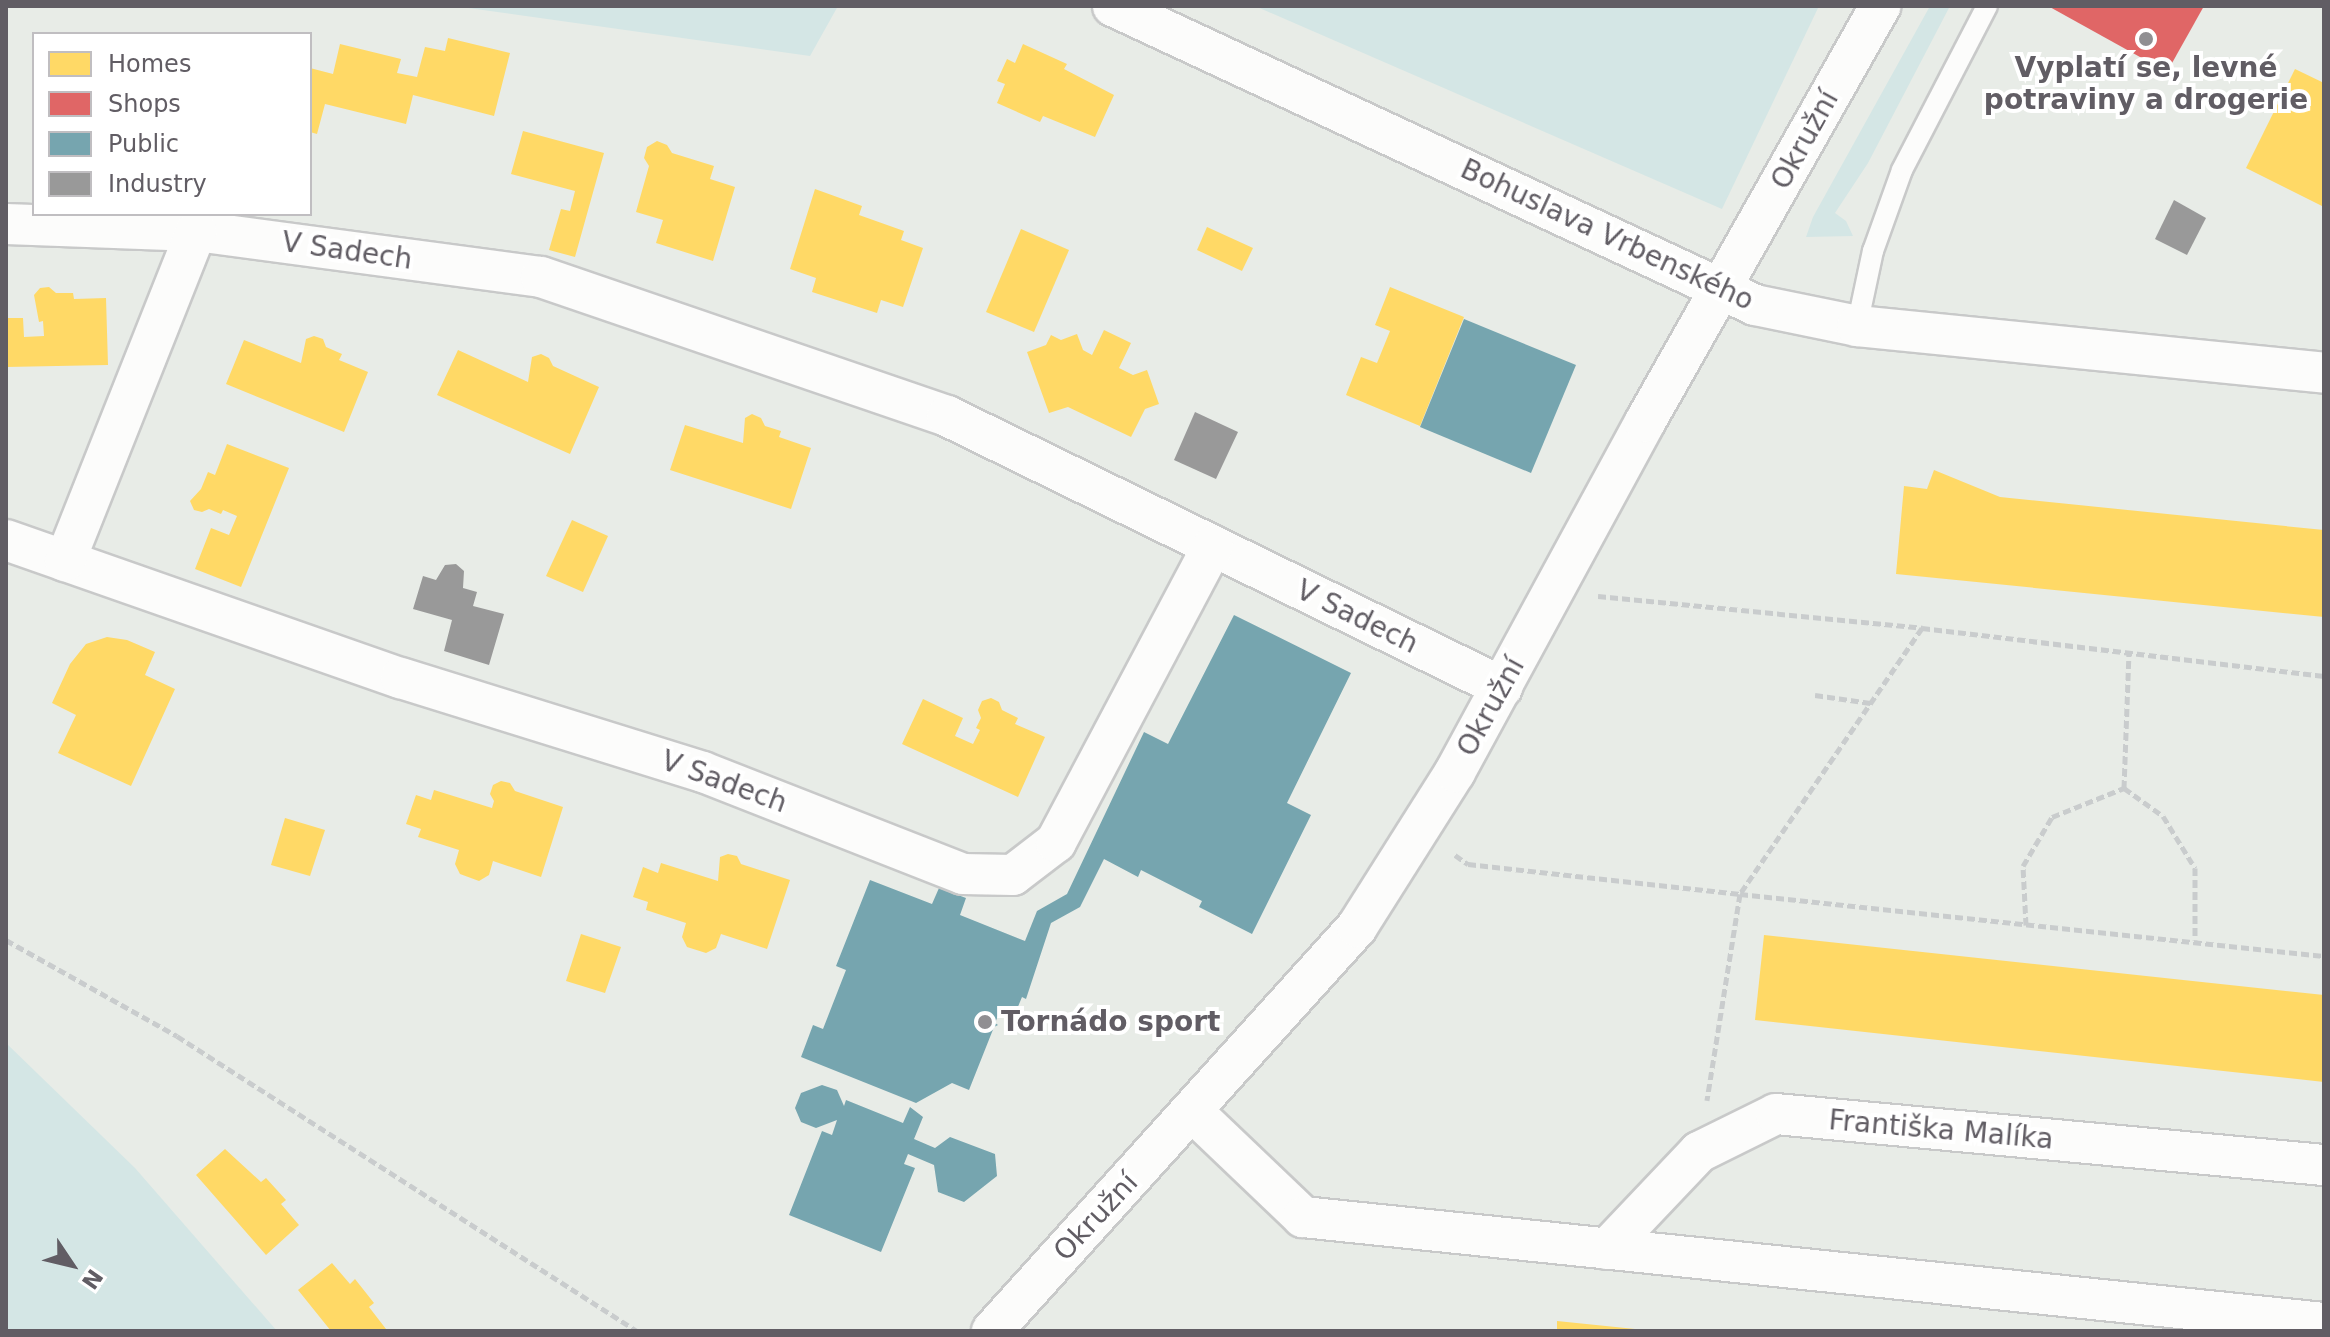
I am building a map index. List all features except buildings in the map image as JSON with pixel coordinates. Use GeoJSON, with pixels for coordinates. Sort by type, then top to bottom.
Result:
{"type":"FeatureCollection","features":[{"type":"Feature","properties":{"kind":"street","name":"Bohuslava Vrbenského"},"geometry":{"type":"LineString","coordinates":[[1113,6],[1755,305],[1857,326],[2324,373]]}},
{"type":"Feature","properties":{"kind":"street","name":"Okružní"},"geometry":{"type":"LineString","coordinates":[[992,1331],[1357,927],[1502,687],[1880,6]]}},
{"type":"Feature","properties":{"kind":"street","name":"V Sadech"},"geometry":{"type":"LineString","coordinates":[[6,224],[196,231],[541,277],[947,416],[1502,687]]}},
{"type":"Feature","properties":{"kind":"street"},"geometry":{"type":"LineString","coordinates":[[65,561],[196,231]]}},
{"type":"Feature","properties":{"kind":"street","name":"V Sadech"},"geometry":{"type":"LineString","coordinates":[[6,540],[401,678],[703,772],[963,874],[1013,875],[1056,842],[1213,546]]}},
{"type":"Feature","properties":{"kind":"street"},"geometry":{"type":"LineString","coordinates":[[1193,1112],[1303,1217],[2324,1323]]}},
{"type":"Feature","properties":{"kind":"street","name":"Františka Malíka"},"geometry":{"type":"LineString","coordinates":[[1607,1249],[1699,1152],[1776,1114],[2324,1165]]}},
{"type":"Feature","properties":{"kind":"lane"},"geometry":{"type":"LineString","coordinates":[[1857,326],[1873,251],[1902,170],[1987,6]]}},
{"type":"Feature","properties":{"kind":"path"},"geometry":{"type":"LineString","coordinates":[[1595,595],[1922,628],[2324,676]]}},
{"type":"Feature","properties":{"kind":"path"},"geometry":{"type":"LineString","coordinates":[[1699,1152],[1740,894],[1922,628]]}},
{"type":"Feature","properties":{"kind":"path"},"geometry":{"type":"LineString","coordinates":[[2124,788],[2129,653]]}},
{"type":"Feature","properties":{"kind":"path"},"geometry":{"type":"LineString","coordinates":[[1815,695],[1870,703]]}},
{"type":"Feature","properties":{"kind":"path"},"geometry":{"type":"LineString","coordinates":[[2026,925],[2023,866],[2052,817],[2124,788]]}},
{"type":"Feature","properties":{"kind":"path"},"geometry":{"type":"LineString","coordinates":[[2124,788],[2163,816],[2195,868],[2195,940]]}},
{"type":"Feature","properties":{"kind":"path"},"geometry":{"type":"LineString","coordinates":[[1419,828],[1468,864],[2324,956]]}},
{"type":"Feature","properties":{"kind":"path"},"geometry":{"type":"LineString","coordinates":[[6,940],[177,1036],[637,1331]]}},
{"type":"Feature","properties":{"kind":"shaded area"},"geometry":{"type":"Polygon","coordinates":[[[454,6],[838,6],[810,56],[454,6]]]}},
{"type":"Feature","properties":{"kind":"shaded area"},"geometry":{"type":"Polygon","coordinates":[[[1255,6],[1819,6],[1722,209],[1255,6]]]}},
{"type":"Feature","properties":{"kind":"shaded area"},"geometry":{"type":"Polygon","coordinates":[[[1930,6],[1950,6],[1868,163],[1835,213],[1846,221],[1853,236],[1806,237],[1813,217],[1930,6]]]}},
{"type":"Feature","properties":{"kind":"shaded area"},"geometry":{"type":"Polygon","coordinates":[[[6,1043],[135,1168],[277,1331],[6,1331],[6,1043]]]}},
{"type":"Feature","properties":{"kind":"place","name":"Vyplatí se, levné potraviny a drogerie"},"geometry":{"type":"Point","coordinates":[2146,39]}},
{"type":"Feature","properties":{"kind":"place","name":"Tornádo sport"},"geometry":{"type":"Point","coordinates":[985,1022]}}]}
